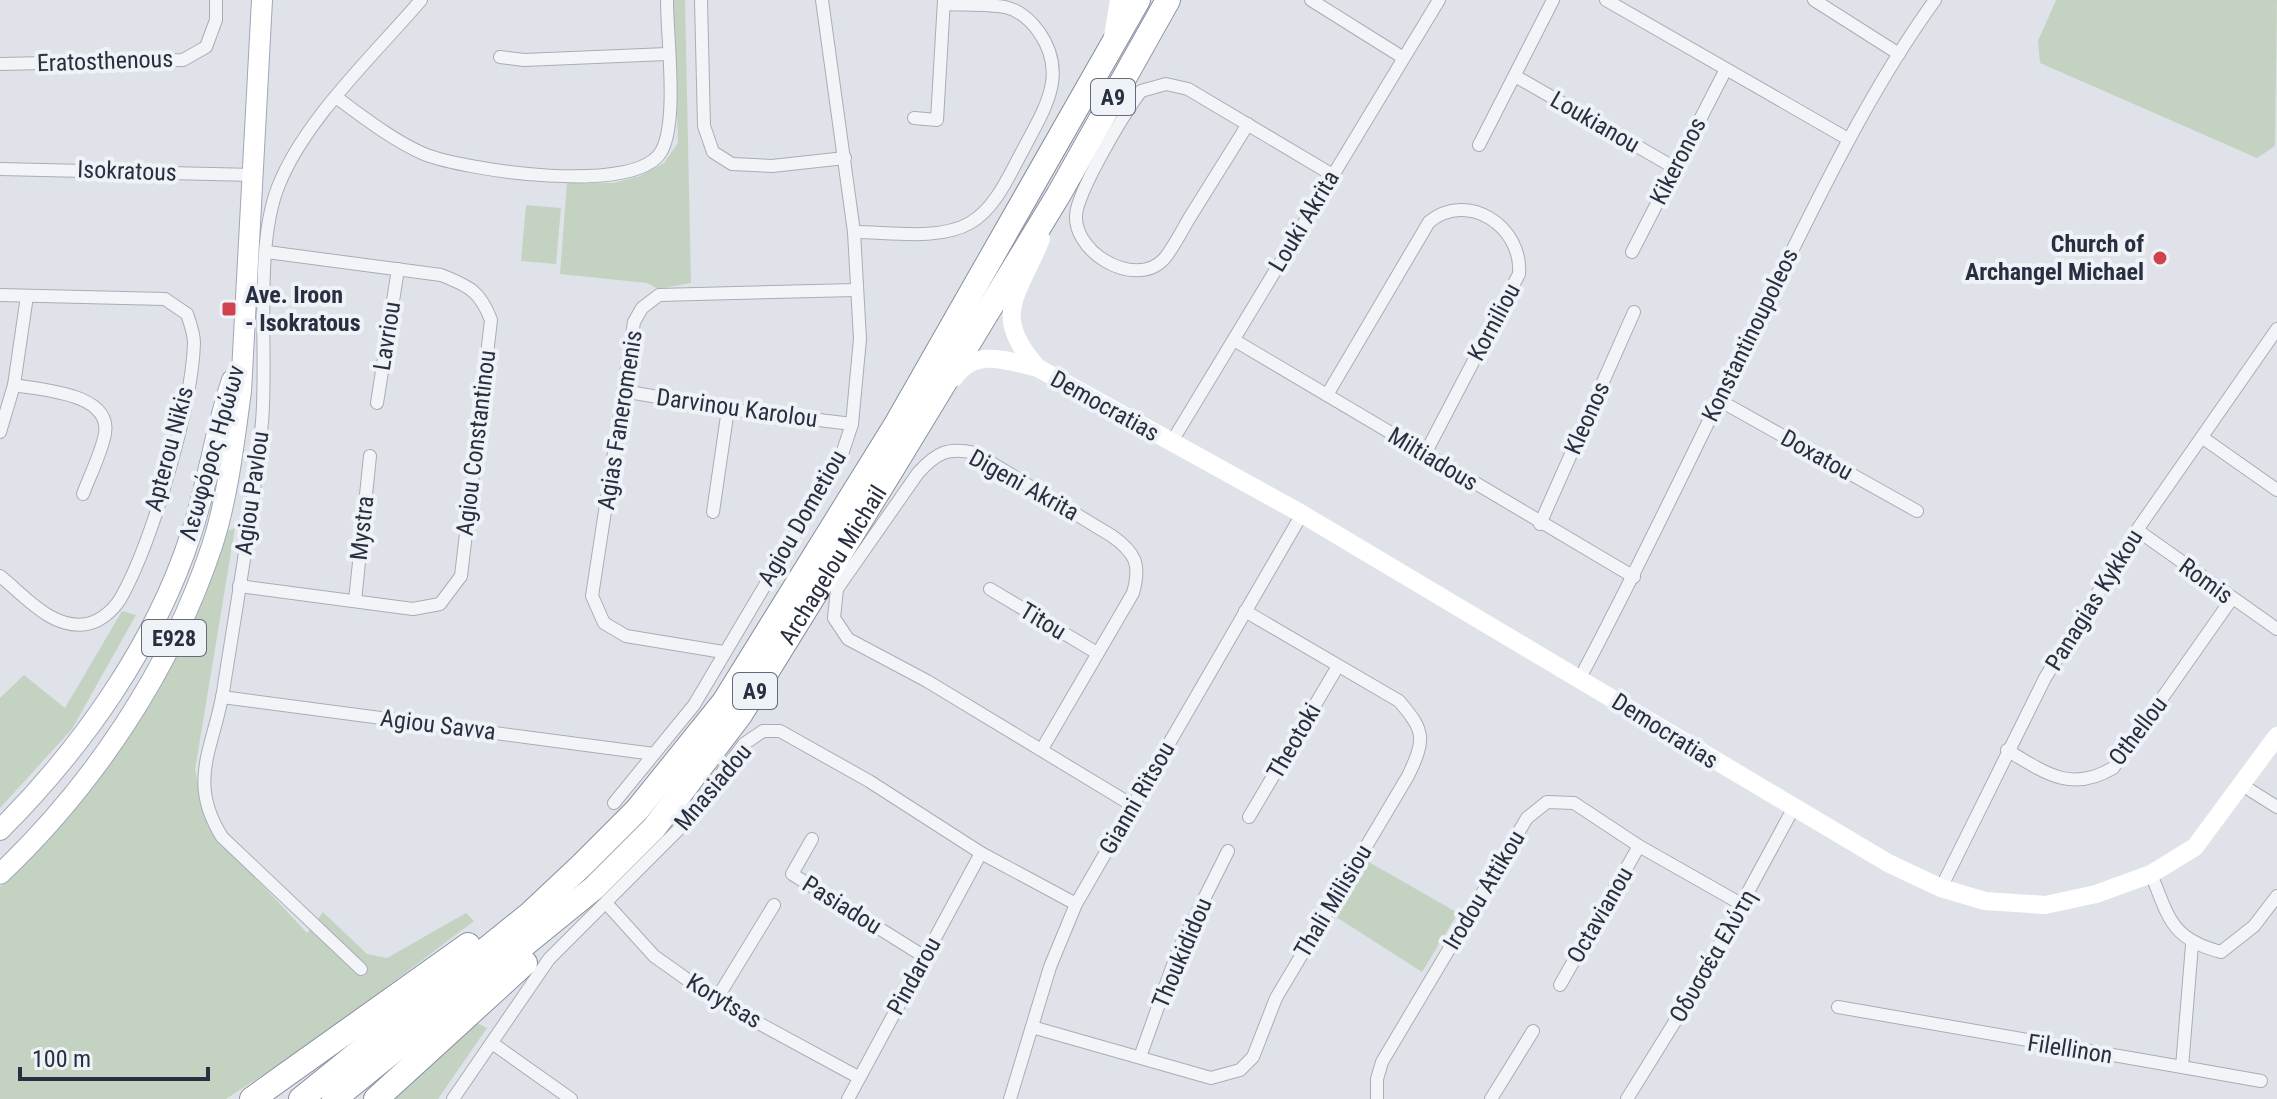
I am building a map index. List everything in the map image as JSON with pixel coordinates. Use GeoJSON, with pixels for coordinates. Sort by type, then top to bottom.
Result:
{"type":"FeatureCollection","features":[{"type":"Feature","properties":{"kind":"highway","name":"Archagelou Michail"},"geometry":{"type":"LineString","coordinates":[[393,1039],[600,896],[740,715],[881,468],[916,431],[926,404],[1113,38],[1138,0]]}},
{"type":"Feature","properties":{"kind":"highway","name":"Archagelou Michail"},"geometry":{"type":"LineString","coordinates":[[393,1039],[531,913],[637,810],[724,702],[926,404],[1059,194],[1168,0]]}},
{"type":"Feature","properties":{"kind":"highway"},"geometry":{"type":"LineString","coordinates":[[252,1099],[311,1060],[526,900],[582,865]]}},
{"type":"Feature","properties":{"kind":"highway"},"geometry":{"type":"LineString","coordinates":[[376,1099],[600,896]]}},
{"type":"Feature","properties":{"kind":"highway","name":"A9"},"geometry":{"type":"LineString","coordinates":[[301,1099],[393,1039]]}},
{"type":"Feature","properties":{"kind":"highway","name":"A9"},"geometry":{"type":"LineString","coordinates":[[334,1099],[393,1039]]}},
{"type":"Feature","properties":{"kind":"main road","name":"Λεωφόρος Ηρώων"},"geometry":{"type":"LineString","coordinates":[[0,874],[65,803],[113,742],[169,649],[212,545],[233,453],[254,175],[262,0]]}},
{"type":"Feature","properties":{"kind":"main road","name":"Λεωφόρος Ηρώων"},"geometry":{"type":"LineString","coordinates":[[0,830],[43,787],[90,726],[147,634],[191,535],[241,354]]}},
{"type":"Feature","properties":{"kind":"street","name":"Eratosthenous"},"geometry":{"type":"LineString","coordinates":[[0,64],[183,60],[206,47],[216,20],[216,0]]}},
{"type":"Feature","properties":{"kind":"street","name":"Agiou Pavlou"},"geometry":{"type":"LineString","coordinates":[[361,969],[222,837],[210,817],[202,787],[222,697],[262,420],[269,212],[278,185],[306,137],[421,0]]}},
{"type":"Feature","properties":{"kind":"street"},"geometry":{"type":"LineString","coordinates":[[337,98],[400,143],[427,155],[485,170],[523,174],[613,175],[637,169],[661,154],[670,130],[667,0]]}},
{"type":"Feature","properties":{"kind":"street"},"geometry":{"type":"LineString","coordinates":[[701,0],[704,126],[713,152],[732,164],[772,166],[845,158]]}},
{"type":"Feature","properties":{"kind":"street","name":"Agiou Dometiou"},"geometry":{"type":"LineString","coordinates":[[614,803],[694,705],[841,457],[852,424],[860,339],[854,232],[822,0]]}},
{"type":"Feature","properties":{"kind":"street"},"geometry":{"type":"LineString","coordinates":[[1113,38],[1119,0]]}},
{"type":"Feature","properties":{"kind":"street"},"geometry":{"type":"LineString","coordinates":[[1311,0],[1402,57]]}},
{"type":"Feature","properties":{"kind":"street","name":"Louki Akrita"},"geometry":{"type":"LineString","coordinates":[[1171,443],[1439,0]]}},
{"type":"Feature","properties":{"kind":"street"},"geometry":{"type":"LineString","coordinates":[[1479,145],[1553,0]]}},
{"type":"Feature","properties":{"kind":"street"},"geometry":{"type":"LineString","coordinates":[[1606,0],[1848,139]]}},
{"type":"Feature","properties":{"kind":"street"},"geometry":{"type":"LineString","coordinates":[[1814,0],[1899,54]]}},
{"type":"Feature","properties":{"kind":"street","name":"Konstantinoupoleos"},"geometry":{"type":"LineString","coordinates":[[1580,678],[1634,577],[1717,399],[1848,139],[1935,0]]}},
{"type":"Feature","properties":{"kind":"street"},"geometry":{"type":"LineString","coordinates":[[854,232],[954,231],[986,212],[1051,98],[1055,83],[1053,57],[1035,26],[1007,8],[944,2],[937,120],[914,118]]}},
{"type":"Feature","properties":{"kind":"street"},"geometry":{"type":"LineString","coordinates":[[500,57],[524,60],[667,54]]}},
{"type":"Feature","properties":{"kind":"street","name":"Kikeronos"},"geometry":{"type":"LineString","coordinates":[[1632,252],[1725,71]]}},
{"type":"Feature","properties":{"kind":"street","name":"Loukianou"},"geometry":{"type":"LineString","coordinates":[[1515,76],[1675,168]]}},
{"type":"Feature","properties":{"kind":"street"},"geometry":{"type":"LineString","coordinates":[[1248,124],[1164,259],[1137,273],[1127,271],[1089,248],[1077,230],[1077,209],[1124,114],[1141,91],[1166,84],[1188,89],[1248,124],[1331,174]]}},
{"type":"Feature","properties":{"kind":"street","name":"Isokratous"},"geometry":{"type":"LineString","coordinates":[[0,169],[254,175]]}},
{"type":"Feature","properties":{"kind":"street","name":"Democratias"},"geometry":{"type":"LineString","coordinates":[[1038,368],[1019,346],[1011,328],[1012,305],[1059,194]]}},
{"type":"Feature","properties":{"kind":"street","name":"Korniliou"},"geometry":{"type":"LineString","coordinates":[[1327,395],[1429,222],[1449,210],[1465,209],[1492,219],[1516,244],[1519,274],[1425,454]]}},
{"type":"Feature","properties":{"kind":"street","name":"Agiou Constantinou"},"geometry":{"type":"LineString","coordinates":[[239,586],[413,609],[440,604],[461,576],[491,320],[483,298],[464,284],[441,275],[267,252]]}},
{"type":"Feature","properties":{"kind":"street","name":"Lavriou"},"geometry":{"type":"LineString","coordinates":[[377,403],[398,269]]}},
{"type":"Feature","properties":{"kind":"street","name":"Agias Faneromenis"},"geometry":{"type":"LineString","coordinates":[[723,652],[626,636],[604,623],[592,596],[634,322],[642,308],[659,295],[855,290]]}},
{"type":"Feature","properties":{"kind":"street","name":"Apterou Nikis"},"geometry":{"type":"LineString","coordinates":[[0,295],[165,299],[187,314],[194,343],[171,459],[123,596],[103,618],[90,623],[65,624],[53,619],[0,576]]}},
{"type":"Feature","properties":{"kind":"street"},"geometry":{"type":"LineString","coordinates":[[0,432],[14,385],[27,296]]}},
{"type":"Feature","properties":{"kind":"street","name":"Kleonos"},"geometry":{"type":"LineString","coordinates":[[1540,524],[1634,312]]}},
{"type":"Feature","properties":{"kind":"street","name":"Panagias Kykkou"},"geometry":{"type":"LineString","coordinates":[[1941,888],[2045,678],[2137,530],[2277,329]]}},
{"type":"Feature","properties":{"kind":"street","name":"Miltiadous"},"geometry":{"type":"LineString","coordinates":[[1234,340],[1634,577]]}},
{"type":"Feature","properties":{"kind":"street","name":"Democratias"},"geometry":{"type":"LineString","coordinates":[[926,404],[972,361],[998,358],[1038,368],[1302,514],[1888,863],[1941,888],[1985,901],[2045,905],[2096,894],[2151,874],[2195,847],[2277,736]]}},
{"type":"Feature","properties":{"kind":"street"},"geometry":{"type":"LineString","coordinates":[[14,385],[86,400],[97,407],[105,420],[105,433],[83,494]]}},
{"type":"Feature","properties":{"kind":"street","name":"Darvinou Karolou"},"geometry":{"type":"LineString","coordinates":[[623,391],[728,409],[852,424]]}},
{"type":"Feature","properties":{"kind":"street","name":"Doxatou"},"geometry":{"type":"LineString","coordinates":[[1717,399],[1917,511]]}},
{"type":"Feature","properties":{"kind":"street"},"geometry":{"type":"LineString","coordinates":[[713,512],[728,409]]}},
{"type":"Feature","properties":{"kind":"street"},"geometry":{"type":"LineString","coordinates":[[2203,438],[2277,490]]}},
{"type":"Feature","properties":{"kind":"street","name":"Digeni Akrita"},"geometry":{"type":"LineString","coordinates":[[1042,749],[1133,593],[1139,571],[1131,549],[975,453],[959,449],[934,455],[918,473],[837,589],[834,618],[848,639],[1042,749],[1132,805]]}},
{"type":"Feature","properties":{"kind":"street","name":"Mystra"},"geometry":{"type":"LineString","coordinates":[[355,601],[370,456]]}},
{"type":"Feature","properties":{"kind":"street","name":"Gianni Ritsou"},"geometry":{"type":"LineString","coordinates":[[1010,1099],[1050,967],[1076,904],[1302,514]]}},
{"type":"Feature","properties":{"kind":"street","name":"Romis"},"geometry":{"type":"LineString","coordinates":[[2137,530],[2231,600],[2277,629]]}},
{"type":"Feature","properties":{"kind":"street","name":"Titou"},"geometry":{"type":"LineString","coordinates":[[990,589],[1097,653]]}},
{"type":"Feature","properties":{"kind":"street","name":"Othellou"},"geometry":{"type":"LineString","coordinates":[[2007,750],[2045,773],[2073,781],[2095,779],[2113,768],[2231,600]]}},
{"type":"Feature","properties":{"kind":"street","name":"Thali Milisiou"},"geometry":{"type":"LineString","coordinates":[[1032,1027],[1211,1078],[1240,1070],[1253,1057],[1276,998],[1408,776],[1422,745],[1417,721],[1399,701],[1245,611]]}},
{"type":"Feature","properties":{"kind":"street","name":"Theotoki"},"geometry":{"type":"LineString","coordinates":[[1249,817],[1338,666]]}},
{"type":"Feature","properties":{"kind":"street","name":"Agiou Savva"},"geometry":{"type":"LineString","coordinates":[[222,697],[654,754]]}},
{"type":"Feature","properties":{"kind":"street","name":"Mnasiadou"},"geometry":{"type":"LineString","coordinates":[[453,1099],[549,959],[600,896],[682,826],[744,744],[763,731],[780,731],[869,781],[981,853],[1076,904]]}},
{"type":"Feature","properties":{"kind":"street"},"geometry":{"type":"LineString","coordinates":[[2242,785],[2277,807]]}},
{"type":"Feature","properties":{"kind":"street","name":"Irodou Attikou"},"geometry":{"type":"LineString","coordinates":[[1377,1099],[1382,1062],[1527,818],[1547,802],[1574,803],[1639,846],[1743,905]]}},
{"type":"Feature","properties":{"kind":"street","name":"Οδυσσέα Ελύτη"},"geometry":{"type":"LineString","coordinates":[[1627,1099],[1743,905],[1793,809]]}},
{"type":"Feature","properties":{"kind":"street","name":"Pasiadou"},"geometry":{"type":"LineString","coordinates":[[812,839],[792,874],[925,957]]}},
{"type":"Feature","properties":{"kind":"street","name":"Octavianou"},"geometry":{"type":"LineString","coordinates":[[1560,985],[1639,846]]}},
{"type":"Feature","properties":{"kind":"street","name":"Thoukididou"},"geometry":{"type":"LineString","coordinates":[[1140,1057],[1178,951],[1228,851]]}},
{"type":"Feature","properties":{"kind":"street","name":"Pindarou"},"geometry":{"type":"LineString","coordinates":[[848,1099],[981,853]]}},
{"type":"Feature","properties":{"kind":"street"},"geometry":{"type":"LineString","coordinates":[[2151,874],[2173,927],[2192,945],[2221,952],[2254,926],[2277,896]]}},
{"type":"Feature","properties":{"kind":"street","name":"Korytsas"},"geometry":{"type":"LineString","coordinates":[[600,896],[654,956],[716,1000],[858,1077]]}},
{"type":"Feature","properties":{"kind":"street"},"geometry":{"type":"LineString","coordinates":[[716,1000],[774,905]]}},
{"type":"Feature","properties":{"kind":"street"},"geometry":{"type":"LineString","coordinates":[[2182,1067],[2192,945]]}},
{"type":"Feature","properties":{"kind":"street","name":"Filellinon"},"geometry":{"type":"LineString","coordinates":[[1838,1007],[2261,1081]]}},
{"type":"Feature","properties":{"kind":"street"},"geometry":{"type":"LineString","coordinates":[[1491,1099],[1533,1031]]}},
{"type":"Feature","properties":{"kind":"street"},"geometry":{"type":"LineString","coordinates":[[492,1043],[571,1099]]}},
{"type":"Feature","properties":{"kind":"green space"},"geometry":{"type":"Polygon","coordinates":[[[673,0],[685,0],[691,283],[658,289],[647,283],[560,274],[567,182],[613,183],[640,176],[664,163],[678,143],[673,0]]]}},
{"type":"Feature","properties":{"kind":"green space"},"geometry":{"type":"Polygon","coordinates":[[[2056,0],[2277,0],[2275,146],[2257,158],[2040,63],[2038,41],[2056,0]]]}},
{"type":"Feature","properties":{"kind":"green space"},"geometry":{"type":"Polygon","coordinates":[[[526,205],[561,208],[556,264],[521,261],[526,205]]]}},
{"type":"Feature","properties":{"kind":"green space"},"geometry":{"type":"Polygon","coordinates":[[[235,528],[195,770],[208,827],[307,933],[323,912],[367,954],[387,958],[466,913],[474,921],[326,1033],[226,1099],[0,1099],[0,887],[63,820],[153,698],[187,624],[222,533],[235,528]]]}},
{"type":"Feature","properties":{"kind":"green space"},"geometry":{"type":"Polygon","coordinates":[[[122,611],[136,615],[72,729],[0,808],[0,698],[24,675],[65,708],[122,611]]]}},
{"type":"Feature","properties":{"kind":"green space"},"geometry":{"type":"Polygon","coordinates":[[[1367,861],[1458,913],[1422,972],[1333,915],[1367,861]]]}},
{"type":"Feature","properties":{"kind":"green space"},"geometry":{"type":"Polygon","coordinates":[[[471,1020],[487,1028],[438,1099],[389,1099],[471,1020]]]}},
{"type":"Feature","properties":{"kind":"place","name":"Church of Archangel Michael"},"geometry":{"type":"Point","coordinates":[2160,258]}},
{"type":"Feature","properties":{"kind":"place","name":"Ave. Iroon - Isokratous"},"geometry":{"type":"Point","coordinates":[229,309]}}]}
